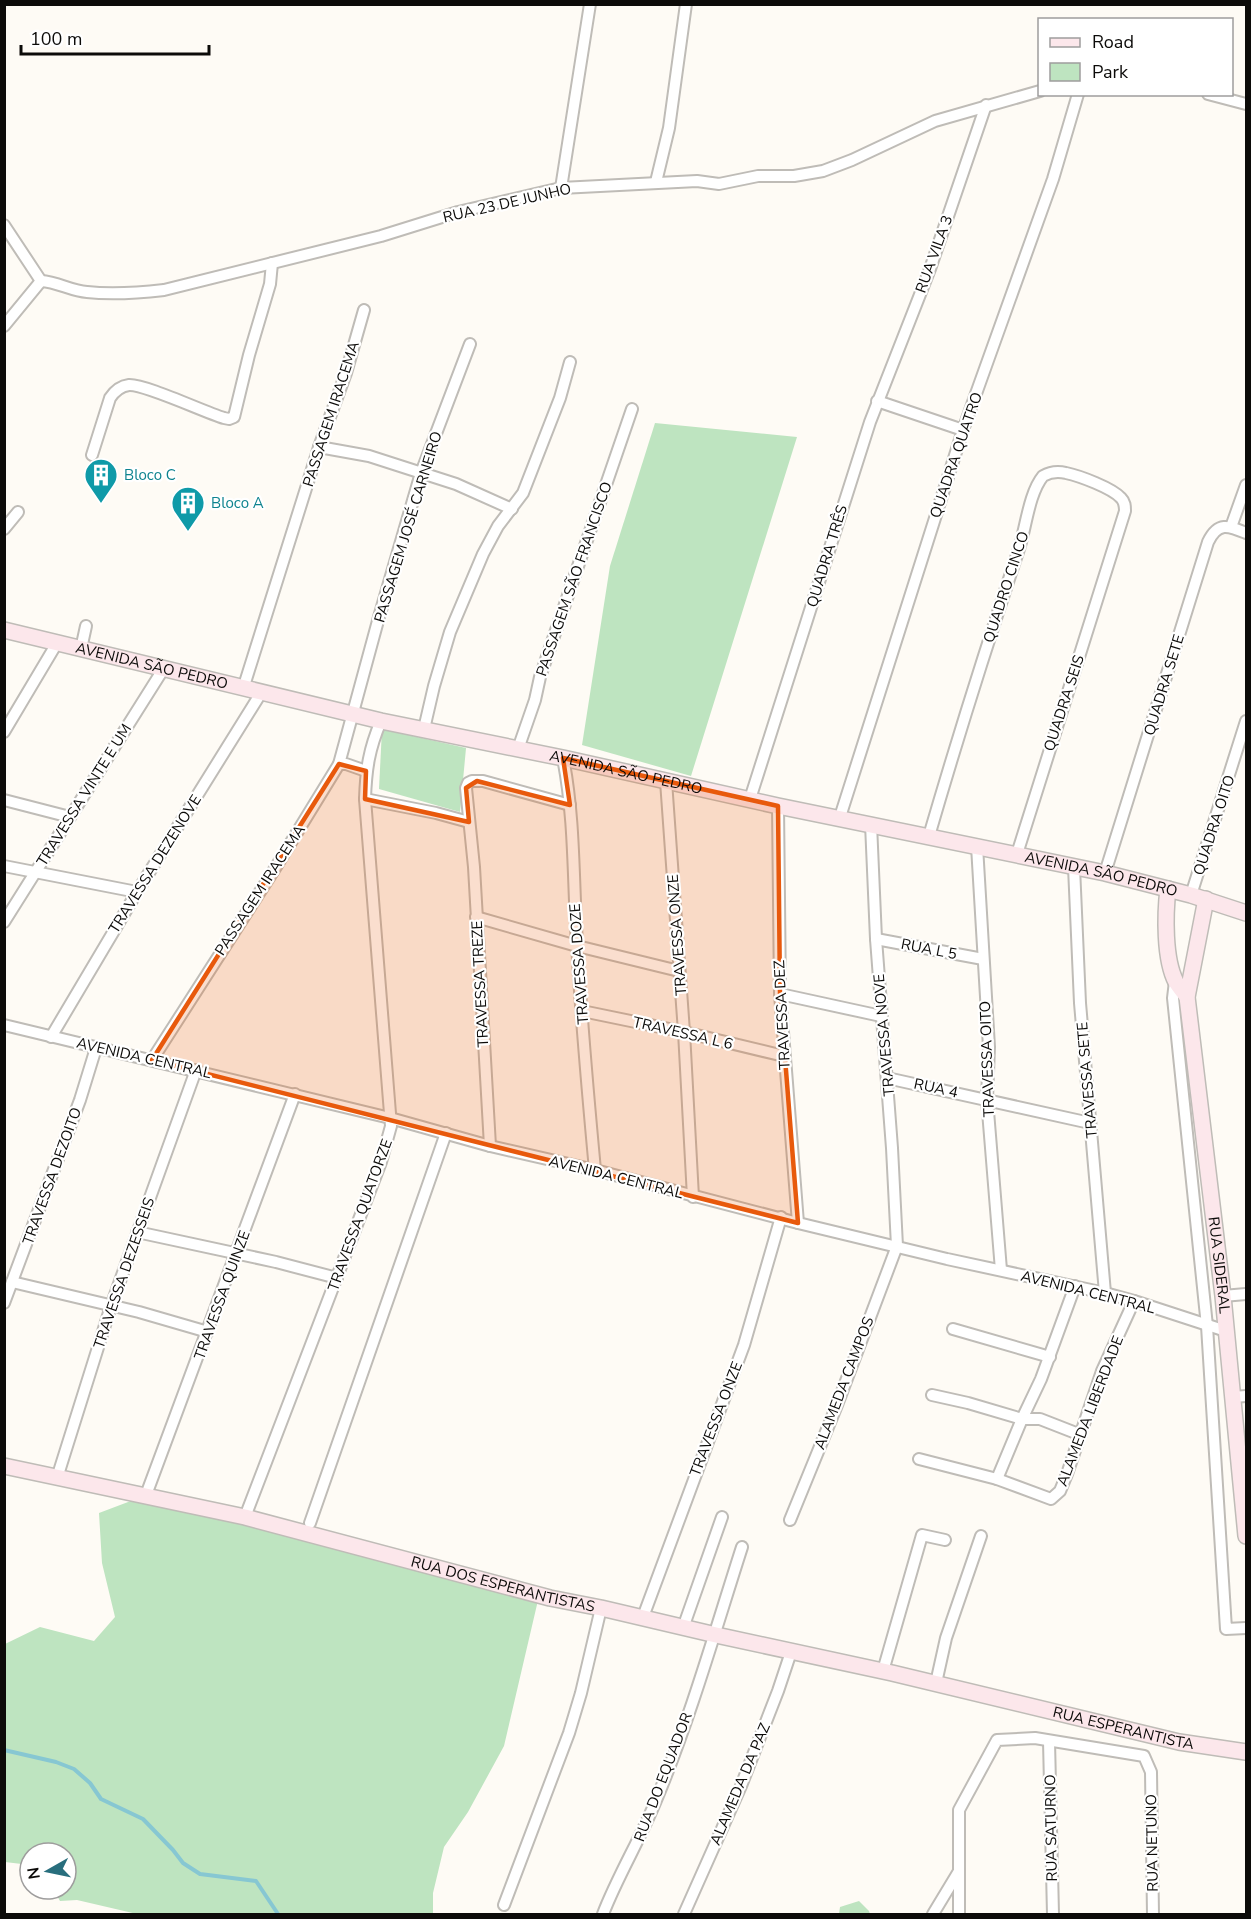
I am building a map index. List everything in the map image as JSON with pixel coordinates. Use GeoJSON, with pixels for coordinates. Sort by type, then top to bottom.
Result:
{"type":"FeatureCollection","features":[{"type":"Feature","properties":{"kind":"main road","name":"AVENIDA SÃO PEDRO"},"geometry":{"type":"LineString","coordinates":[[4,630],[381,721],[1105,873],[1198,897],[1246,913]]}},
{"type":"Feature","properties":{"kind":"main road"},"geometry":{"type":"LineString","coordinates":[[1168,889],[1166,934],[1175,981],[1187,997]]}},
{"type":"Feature","properties":{"kind":"main road","name":"RUA SIDERAL"},"geometry":{"type":"LineString","coordinates":[[1198,897],[1187,997],[1226,1331],[1240,1397],[1246,1536]]}},
{"type":"Feature","properties":{"kind":"main road","name":"RUA DOS ESPERANTISTAS"},"geometry":{"type":"LineString","coordinates":[[4,1466],[245,1517],[550,1598],[1002,1698]]}},
{"type":"Feature","properties":{"kind":"main road","name":"RUA ESPERANTISTA"},"geometry":{"type":"LineString","coordinates":[[1002,1698],[1179,1742],[1246,1752]]}},
{"type":"Feature","properties":{"kind":"street"},"geometry":{"type":"LineString","coordinates":[[561,188],[590,4]]}},
{"type":"Feature","properties":{"kind":"street"},"geometry":{"type":"LineString","coordinates":[[656,182],[669,128],[686,4]]}},
{"type":"Feature","properties":{"kind":"street","name":"RUA 23 DE JUNHO"},"geometry":{"type":"LineString","coordinates":[[41,281],[55,282],[77,291],[127,294],[180,287],[381,236],[458,212],[561,188],[656,182],[697,181],[719,184],[758,176],[794,176],[823,171],[852,160],[934,120],[1038,92]]}},
{"type":"Feature","properties":{"kind":"street","name":"QUADRA QUATRO"},"geometry":{"type":"LineString","coordinates":[[840,817],[963,430],[1053,179],[1077,96]]}},
{"type":"Feature","properties":{"kind":"street"},"geometry":{"type":"LineString","coordinates":[[1216,96],[1246,104]]}},
{"type":"Feature","properties":{"kind":"street","name":"RUA VILA 3"},"geometry":{"type":"LineString","coordinates":[[877,401],[930,269],[986,105]]}},
{"type":"Feature","properties":{"kind":"street"},"geometry":{"type":"LineString","coordinates":[[4,225],[41,281],[4,326]]}},
{"type":"Feature","properties":{"kind":"street"},"geometry":{"type":"LineString","coordinates":[[92,455],[110,398],[126,386],[153,391],[229,419],[236,414],[249,355],[270,284],[272,263]]}},
{"type":"Feature","properties":{"kind":"street","name":"PASSAGEM IRACEMA"},"geometry":{"type":"LineString","coordinates":[[243,689],[364,310]]}},
{"type":"Feature","properties":{"kind":"street","name":"PASSAGEM JOSÉ CARNEIRO"},"geometry":{"type":"LineString","coordinates":[[354,713],[379,617],[422,473],[470,344]]}},
{"type":"Feature","properties":{"kind":"street"},"geometry":{"type":"LineString","coordinates":[[424,729],[442,658],[465,596],[491,539],[512,509],[529,478],[560,398],[570,362]]}},
{"type":"Feature","properties":{"kind":"street"},"geometry":{"type":"LineString","coordinates":[[877,401],[963,430]]}},
{"type":"Feature","properties":{"kind":"street","name":"QUADRA TRÊS"},"geometry":{"type":"LineString","coordinates":[[750,799],[877,401]]}},
{"type":"Feature","properties":{"kind":"street","name":"PASSAGEM SÃO FRANCISCO"},"geometry":{"type":"LineString","coordinates":[[518,750],[535,700],[540,677],[632,409]]}},
{"type":"Feature","properties":{"kind":"street"},"geometry":{"type":"LineString","coordinates":[[319,447],[369,456],[422,473],[456,484],[512,509]]}},
{"type":"Feature","properties":{"kind":"street","name":"QUADRO CINCO"},"geometry":{"type":"LineString","coordinates":[[929,836],[946,776],[1021,544],[1036,488],[1043,476],[1065,472],[1109,490],[1123,500],[1125,511],[1112,553]]}},
{"type":"Feature","properties":{"kind":"street"},"geometry":{"type":"LineString","coordinates":[[1246,485],[1231,527],[1246,533]]}},
{"type":"Feature","properties":{"kind":"street"},"geometry":{"type":"LineString","coordinates":[[4,529],[18,512]]}},
{"type":"Feature","properties":{"kind":"street","name":"QUADRA SETE"},"geometry":{"type":"LineString","coordinates":[[1105,873],[1208,542],[1215,530],[1231,527]]}},
{"type":"Feature","properties":{"kind":"street","name":"QUADRA SEIS"},"geometry":{"type":"LineString","coordinates":[[1017,854],[1112,553]]}},
{"type":"Feature","properties":{"kind":"street"},"geometry":{"type":"LineString","coordinates":[[81,649],[86,626]]}},
{"type":"Feature","properties":{"kind":"street"},"geometry":{"type":"LineString","coordinates":[[4,732],[57,643]]}},
{"type":"Feature","properties":{"kind":"street","name":"TRAVESSA VINTE E UM"},"geometry":{"type":"LineString","coordinates":[[4,922],[164,668]]}},
{"type":"Feature","properties":{"kind":"street","name":"TRAVESSA DEZENOVE"},"geometry":{"type":"LineString","coordinates":[[51,1036],[137,892],[261,693]]}},
{"type":"Feature","properties":{"kind":"street","name":"PASSAGEM IRACEMA"},"geometry":{"type":"LineString","coordinates":[[152,1060],[339,764],[354,713]]}},
{"type":"Feature","properties":{"kind":"street","name":"TRAVESSA QUATORZE"},"geometry":{"type":"LineString","coordinates":[[245,1517],[381,1162],[389,1135],[390,1118],[365,799],[368,754],[381,721]]}},
{"type":"Feature","properties":{"kind":"street","name":"QUADRA OITO"},"geometry":{"type":"LineString","coordinates":[[1198,897],[1246,721]]}},
{"type":"Feature","properties":{"kind":"street","name":"TRAVESSA DOZE"},"geometry":{"type":"LineString","coordinates":[[563,758],[570,805],[577,946],[595,1170]]}},
{"type":"Feature","properties":{"kind":"street"},"geometry":{"type":"LineString","coordinates":[[339,764],[366,771]]}},
{"type":"Feature","properties":{"kind":"street","name":"TRAVESSA TREZE"},"geometry":{"type":"LineString","coordinates":[[490,1146],[466,788],[472,781],[483,782],[570,805]]}},
{"type":"Feature","properties":{"kind":"street","name":"TRAVESSA ONZE"},"geometry":{"type":"LineString","coordinates":[[666,781],[693,1197]]}},
{"type":"Feature","properties":{"kind":"street"},"geometry":{"type":"LineString","coordinates":[[365,799],[470,822]]}},
{"type":"Feature","properties":{"kind":"street"},"geometry":{"type":"LineString","coordinates":[[4,800],[70,817]]}},
{"type":"Feature","properties":{"kind":"street","name":"TRAVESSA DEZ"},"geometry":{"type":"LineString","coordinates":[[778,806],[780,994],[798,1223]]}},
{"type":"Feature","properties":{"kind":"street","name":"TRAVESSA NOVE"},"geometry":{"type":"LineString","coordinates":[[871,824],[876,939],[897,1246]]}},
{"type":"Feature","properties":{"kind":"street","name":"TRAVESSA OITO"},"geometry":{"type":"LineString","coordinates":[[977,846],[988,1047],[987,1099],[1001,1270]]}},
{"type":"Feature","properties":{"kind":"street"},"geometry":{"type":"LineString","coordinates":[[4,866],[137,892]]}},
{"type":"Feature","properties":{"kind":"street","name":"TRAVESSA SETE"},"geometry":{"type":"LineString","coordinates":[[1074,867],[1080,1003],[1105,1293]]}},
{"type":"Feature","properties":{"kind":"street"},"geometry":{"type":"LineString","coordinates":[[476,917],[577,946],[679,971]]}},
{"type":"Feature","properties":{"kind":"street","name":"RUA L 5"},"geometry":{"type":"LineString","coordinates":[[876,939],[982,959]]}},
{"type":"Feature","properties":{"kind":"street"},"geometry":{"type":"LineString","coordinates":[[1175,981],[1173,998],[1207,1326],[1227,1629],[1246,1628]]}},
{"type":"Feature","properties":{"kind":"street"},"geometry":{"type":"LineString","coordinates":[[780,994],[881,1016]]}},
{"type":"Feature","properties":{"kind":"street","name":"TRAVESSA L 6"},"geometry":{"type":"LineString","coordinates":[[582,1011],[784,1056]]}},
{"type":"Feature","properties":{"kind":"street","name":"AVENIDA CENTRAL"},"geometry":{"type":"LineString","coordinates":[[4,1025],[295,1094],[490,1146],[595,1170],[798,1223],[1105,1293],[1226,1331]]}},
{"type":"Feature","properties":{"kind":"street","name":"TRAVESSA DEZOITO"},"geometry":{"type":"LineString","coordinates":[[4,1303],[80,1100],[96,1048]]}},
{"type":"Feature","properties":{"kind":"street","name":"TRAVESSA DEZESSEIS"},"geometry":{"type":"LineString","coordinates":[[57,1478],[111,1306],[196,1070]]}},
{"type":"Feature","properties":{"kind":"street","name":"RUA 4"},"geometry":{"type":"LineString","coordinates":[[887,1077],[1090,1123]]}},
{"type":"Feature","properties":{"kind":"street","name":"TRAVESSA QUINZE"},"geometry":{"type":"LineString","coordinates":[[146,1495],[295,1094]]}},
{"type":"Feature","properties":{"kind":"street"},"geometry":{"type":"LineString","coordinates":[[310,1523],[446,1133]]}},
{"type":"Feature","properties":{"kind":"street","name":"TRAVESSA ONZE"},"geometry":{"type":"LineString","coordinates":[[642,1617],[744,1345],[781,1217]]}},
{"type":"Feature","properties":{"kind":"street"},"geometry":{"type":"LineString","coordinates":[[137,1232],[337,1278]]}},
{"type":"Feature","properties":{"kind":"street","name":"ALAMEDA CAMPOS"},"geometry":{"type":"LineString","coordinates":[[790,1520],[837,1405],[897,1246]]}},
{"type":"Feature","properties":{"kind":"street"},"geometry":{"type":"LineString","coordinates":[[12,1282],[208,1332]]}},
{"type":"Feature","properties":{"kind":"street"},"geometry":{"type":"LineString","coordinates":[[920,1459],[997,1479],[1050,1357],[1075,1286]]}},
{"type":"Feature","properties":{"kind":"street"},"geometry":{"type":"LineString","coordinates":[[1223,1296],[1246,1294]]}},
{"type":"Feature","properties":{"kind":"street","name":"ALAMEDA LIBERDADE"},"geometry":{"type":"LineString","coordinates":[[997,1479],[1051,1499],[1055,1497],[1067,1474],[1102,1371],[1134,1301]]}},
{"type":"Feature","properties":{"kind":"street"},"geometry":{"type":"LineString","coordinates":[[953,1329],[1050,1357]]}},
{"type":"Feature","properties":{"kind":"street"},"geometry":{"type":"LineString","coordinates":[[932,1395],[1022,1419],[1040,1419],[1081,1435]]}},
{"type":"Feature","properties":{"kind":"street"},"geometry":{"type":"LineString","coordinates":[[683,1628],[722,1517]]}},
{"type":"Feature","properties":{"kind":"street"},"geometry":{"type":"LineString","coordinates":[[883,1671],[922,1535],[945,1540]]}},
{"type":"Feature","properties":{"kind":"street"},"geometry":{"type":"LineString","coordinates":[[936,1683],[946,1638],[981,1536]]}},
{"type":"Feature","properties":{"kind":"street"},"geometry":{"type":"LineString","coordinates":[[716,1635],[742,1547]]}},
{"type":"Feature","properties":{"kind":"street"},"geometry":{"type":"LineString","coordinates":[[504,1905],[569,1733],[601,1608]]}},
{"type":"Feature","properties":{"kind":"street","name":"RUA DO EQUADOR"},"geometry":{"type":"LineString","coordinates":[[603,1914],[657,1799],[716,1635]]}},
{"type":"Feature","properties":{"kind":"street","name":"ALAMEDA DA PAZ"},"geometry":{"type":"LineString","coordinates":[[684,1914],[741,1786],[791,1652]]}},
{"type":"Feature","properties":{"kind":"street"},"geometry":{"type":"LineString","coordinates":[[959,1914],[959,1810],[997,1740],[1035,1738],[1049,1741]]}},
{"type":"Feature","properties":{"kind":"street","name":"RUA NETUNO"},"geometry":{"type":"LineString","coordinates":[[1049,1741],[1144,1756],[1151,1772],[1153,1914]]}},
{"type":"Feature","properties":{"kind":"street","name":"RUA SATURNO"},"geometry":{"type":"LineString","coordinates":[[1049,1741],[1053,1914]]}},
{"type":"Feature","properties":{"kind":"street"},"geometry":{"type":"LineString","coordinates":[[933,1914],[959,1871]]}},
{"type":"Feature","properties":{"kind":"highlighted area"},"geometry":{"type":"Polygon","coordinates":[[[563,758],[778,806],[780,994],[798,1223],[152,1060],[339,764],[366,771],[365,799],[469,822],[466,788],[477,781],[570,805],[563,758]]]}},
{"type":"Feature","properties":{"kind":"green space"},"geometry":{"type":"Polygon","coordinates":[[[655,423],[797,437],[691,776],[582,745],[610,566],[655,423]]]}},
{"type":"Feature","properties":{"kind":"green space"},"geometry":{"type":"Polygon","coordinates":[[[382,729],[466,748],[460,812],[379,789],[382,729]]]}},
{"type":"Feature","properties":{"kind":"green space"},"geometry":{"type":"Polygon","coordinates":[[[136,1499],[539,1596],[504,1746],[468,1812],[444,1847],[433,1893],[433,1914],[137,1914],[78,1900],[78,1841],[18,1841],[18,1864],[5,1862],[5,1644],[40,1627],[94,1641],[115,1617],[102,1563],[99,1513],[136,1499]]]}},
{"type":"Feature","properties":{"kind":"green space"},"geometry":{"type":"Polygon","coordinates":[[[859,1901],[870,1914],[839,1914],[840,1907],[859,1901]]]}},
{"type":"Feature","properties":{"kind":"waterway"},"geometry":{"type":"LineString","coordinates":[[4,1750],[56,1762],[74,1769],[90,1783],[101,1799],[143,1819],[183,1863],[200,1874],[256,1881],[278,1914]]}},
{"type":"Feature","properties":{"kind":"place","name":"Bloco C"},"geometry":{"type":"Point","coordinates":[101,504]}},
{"type":"Feature","properties":{"kind":"place","name":"Bloco A"},"geometry":{"type":"Point","coordinates":[188,532]}}]}
